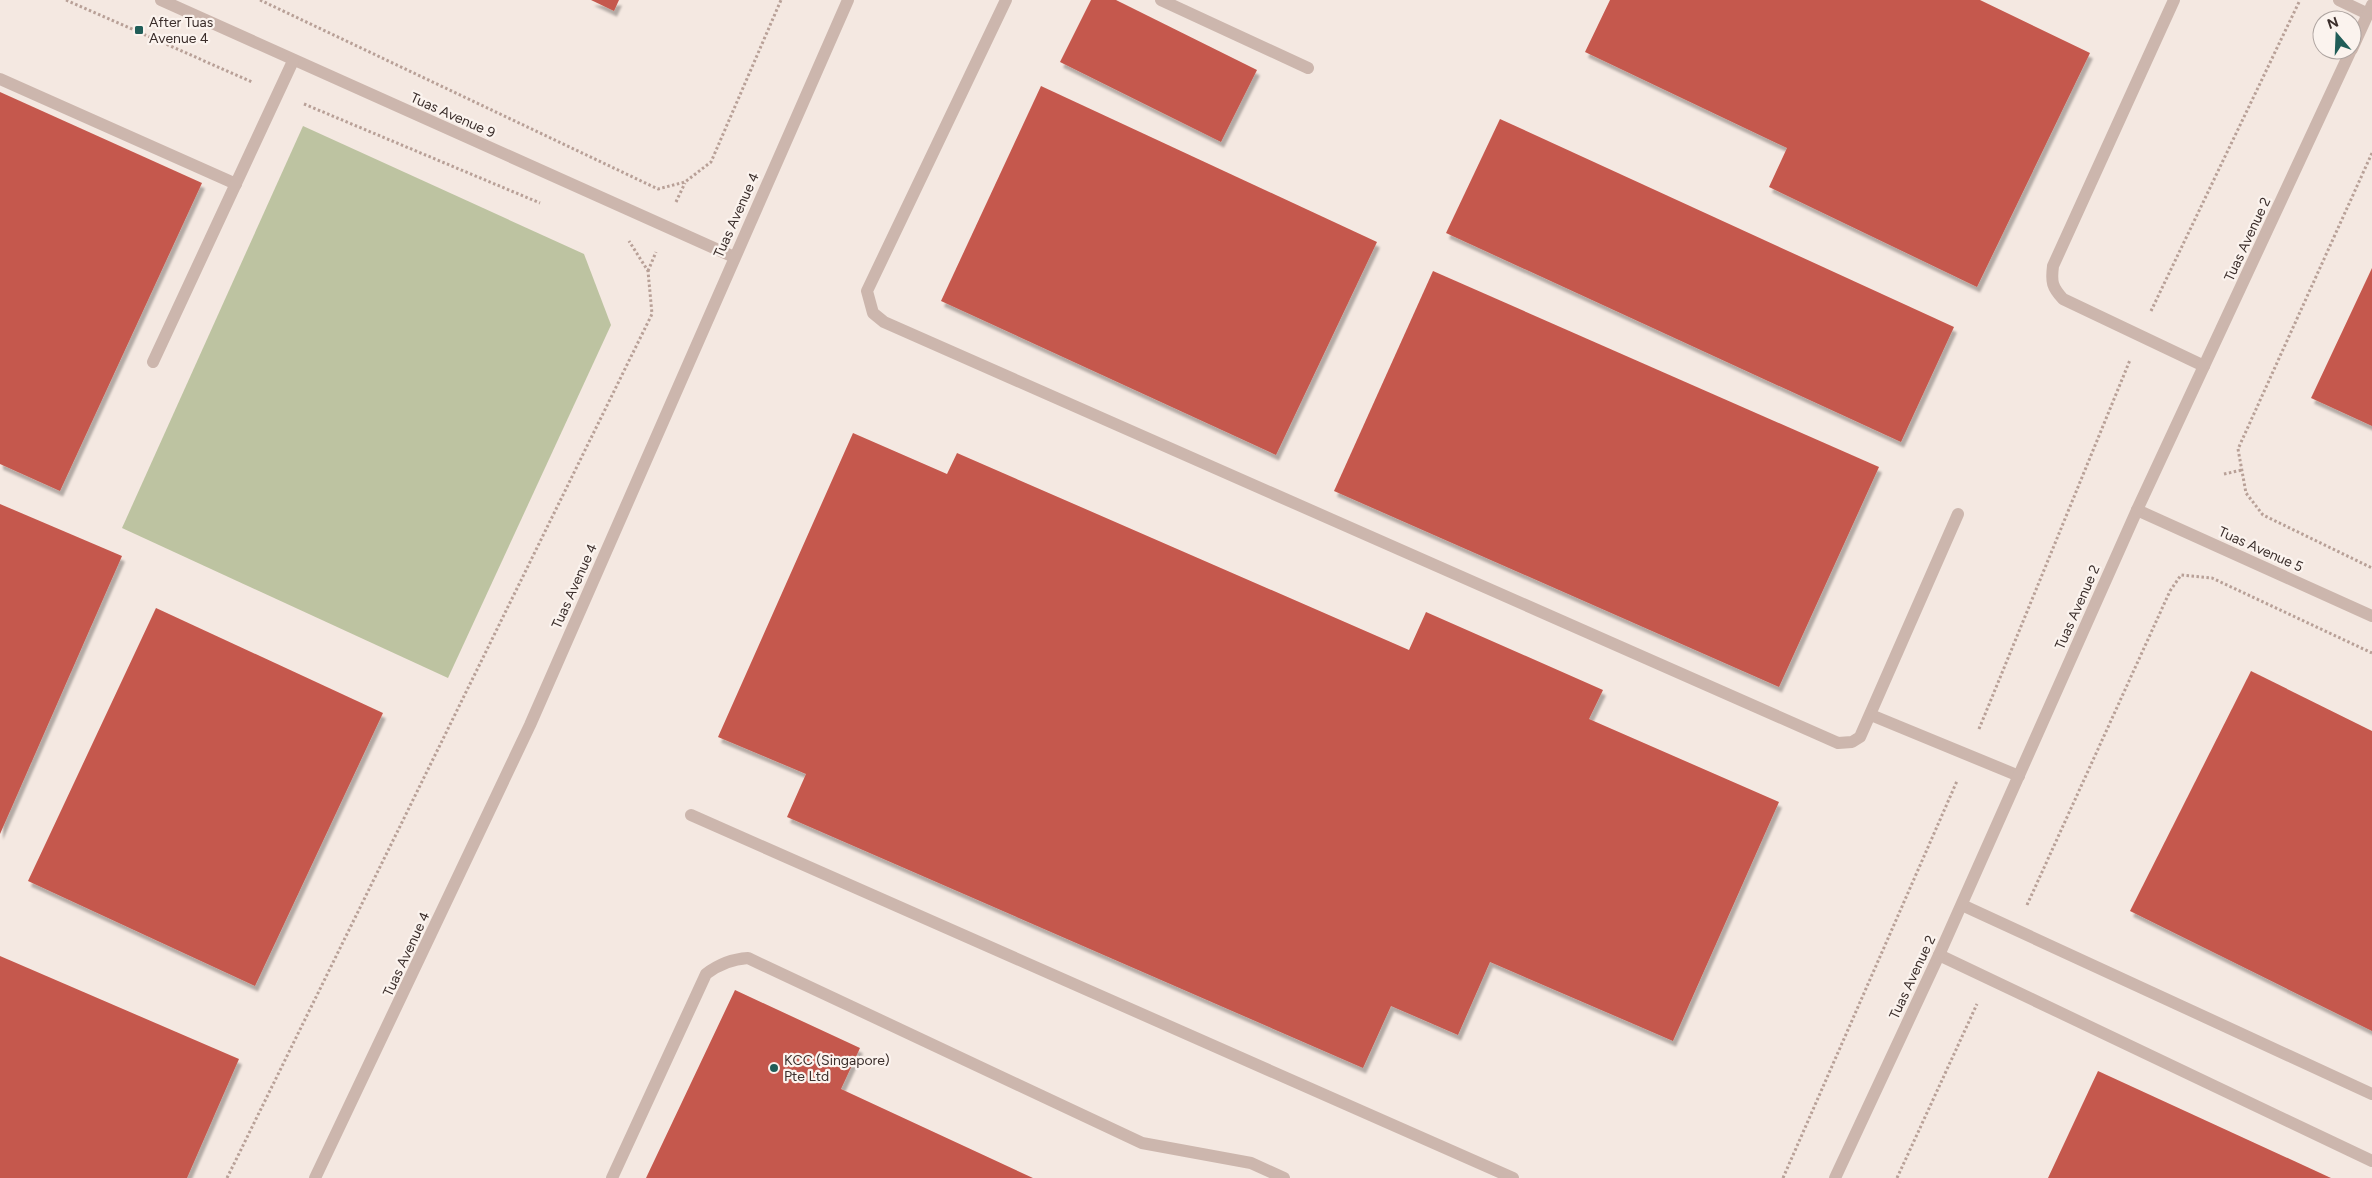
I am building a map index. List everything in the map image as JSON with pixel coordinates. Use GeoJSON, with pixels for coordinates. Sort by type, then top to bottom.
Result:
{"type":"FeatureCollection","features":[{"type":"Feature","properties":{"kind":"street","name":"Tuas Avenue 9"},"geometry":{"type":"LineString","coordinates":[[161,0],[293,61],[734,256]]}},
{"type":"Feature","properties":{"kind":"street","name":"Tuas Avenue 4"},"geometry":{"type":"LineString","coordinates":[[315,1178],[530,725],[734,256],[848,0]]}},
{"type":"Feature","properties":{"kind":"street"},"geometry":{"type":"LineString","coordinates":[[1006,0],[867,290],[873,313],[893,326],[1829,741],[1845,743],[1860,738],[1958,514]]}},
{"type":"Feature","properties":{"kind":"street"},"geometry":{"type":"LineString","coordinates":[[1161,0],[1308,68]]}},
{"type":"Feature","properties":{"kind":"street"},"geometry":{"type":"LineString","coordinates":[[2174,0],[2053,266],[2052,277],[2054,289],[2063,299],[2204,366]]}},
{"type":"Feature","properties":{"kind":"street"},"geometry":{"type":"LineString","coordinates":[[2339,0],[2370,9]]}},
{"type":"Feature","properties":{"kind":"street","name":"Tuas Avenue 2"},"geometry":{"type":"LineString","coordinates":[[2362,27],[2370,9]]}},
{"type":"Feature","properties":{"kind":"street","name":"Tuas Avenue 2"},"geometry":{"type":"LineString","coordinates":[[1835,1178],[1962,905],[2137,510],[2347,60]]}},
{"type":"Feature","properties":{"kind":"street"},"geometry":{"type":"LineString","coordinates":[[154,362],[293,61]]}},
{"type":"Feature","properties":{"kind":"street"},"geometry":{"type":"LineString","coordinates":[[0,79],[236,184]]}},
{"type":"Feature","properties":{"kind":"street","name":"Tuas Avenue 5"},"geometry":{"type":"LineString","coordinates":[[2137,510],[2372,616]]}},
{"type":"Feature","properties":{"kind":"street"},"geometry":{"type":"LineString","coordinates":[[1871,715],[2019,776]]}},
{"type":"Feature","properties":{"kind":"street"},"geometry":{"type":"LineString","coordinates":[[691,815],[1513,1178]]}},
{"type":"Feature","properties":{"kind":"street"},"geometry":{"type":"LineString","coordinates":[[1962,905],[2372,1094]]}},
{"type":"Feature","properties":{"kind":"street"},"geometry":{"type":"LineString","coordinates":[[1939,955],[2372,1161]]}},
{"type":"Feature","properties":{"kind":"street"},"geometry":{"type":"LineString","coordinates":[[612,1178],[706,974],[716,966],[734,959],[748,958],[1142,1143],[1251,1163],[1284,1178]]}},
{"type":"Feature","properties":{"kind":"path"},"geometry":{"type":"LineString","coordinates":[[66,0],[278,94],[546,206]]}},
{"type":"Feature","properties":{"kind":"path"},"geometry":{"type":"LineString","coordinates":[[260,0],[658,189],[685,182],[711,162],[781,0]]}},
{"type":"Feature","properties":{"kind":"path"},"geometry":{"type":"LineString","coordinates":[[1782,1178],[1968,756],[2140,336],[2300,0]]}},
{"type":"Feature","properties":{"kind":"path"},"geometry":{"type":"LineString","coordinates":[[2372,153],[2238,449],[2246,493],[2263,514],[2372,568]]}},
{"type":"Feature","properties":{"kind":"path"},"geometry":{"type":"LineString","coordinates":[[227,1178],[652,314],[648,271],[629,240]]}},
{"type":"Feature","properties":{"kind":"path"},"geometry":{"type":"LineString","coordinates":[[2224,474],[2242,470]]}},
{"type":"Feature","properties":{"kind":"path"},"geometry":{"type":"LineString","coordinates":[[2191,569],[2192,576]]}},
{"type":"Feature","properties":{"kind":"path"},"geometry":{"type":"LineString","coordinates":[[2016,930],[2170,590],[2181,575],[2212,578],[2372,652]]}},
{"type":"Feature","properties":{"kind":"path"},"geometry":{"type":"LineString","coordinates":[[1898,1178],[1989,979]]}},
{"type":"Feature","properties":{"kind":"green space"},"geometry":{"type":"Polygon","coordinates":[[[303,126],[584,254],[611,325],[448,678],[122,528],[303,126]]]}},
{"type":"Feature","properties":{"kind":"building"},"geometry":{"type":"Polygon","coordinates":[[[591,0],[619,0],[614,11],[591,0]]]}},
{"type":"Feature","properties":{"kind":"building"},"geometry":{"type":"Polygon","coordinates":[[[1091,0],[1116,0],[1257,70],[1221,142],[1060,62],[1091,0]]]}},
{"type":"Feature","properties":{"kind":"building"},"geometry":{"type":"Polygon","coordinates":[[[1610,0],[1980,0],[2090,53],[1977,287],[1769,187],[1787,148],[1585,52],[1610,0]]]}},
{"type":"Feature","properties":{"kind":"building"},"geometry":{"type":"Polygon","coordinates":[[[1041,86],[1377,242],[1276,455],[941,301],[1041,86]]]}},
{"type":"Feature","properties":{"kind":"building"},"geometry":{"type":"Polygon","coordinates":[[[0,92],[202,183],[60,491],[0,464],[0,92]]]}},
{"type":"Feature","properties":{"kind":"building"},"geometry":{"type":"Polygon","coordinates":[[[1500,119],[1954,327],[1901,442],[1446,233],[1500,119]]]}},
{"type":"Feature","properties":{"kind":"building"},"geometry":{"type":"Polygon","coordinates":[[[2372,268],[2372,426],[2311,398],[2372,268]]]}},
{"type":"Feature","properties":{"kind":"building"},"geometry":{"type":"Polygon","coordinates":[[[1433,271],[1879,467],[1779,687],[1334,491],[1433,271]]]}},
{"type":"Feature","properties":{"kind":"building"},"geometry":{"type":"Polygon","coordinates":[[[853,433],[947,474],[957,453],[1409,650],[1426,612],[1603,690],[1589,719],[1779,802],[1673,1041],[1490,962],[1458,1035],[1391,1006],[1363,1068],[787,817],[806,774],[718,737],[853,433]]]}},
{"type":"Feature","properties":{"kind":"building"},"geometry":{"type":"Polygon","coordinates":[[[0,504],[122,556],[0,834],[0,504]]]}},
{"type":"Feature","properties":{"kind":"building"},"geometry":{"type":"Polygon","coordinates":[[[156,608],[383,713],[255,986],[28,881],[156,608]]]}},
{"type":"Feature","properties":{"kind":"building"},"geometry":{"type":"Polygon","coordinates":[[[2251,671],[2372,731],[2372,1031],[2130,911],[2251,671]]]}},
{"type":"Feature","properties":{"kind":"building"},"geometry":{"type":"Polygon","coordinates":[[[0,956],[239,1059],[187,1178],[0,1178],[0,956]]]}},
{"type":"Feature","properties":{"kind":"building","name":"KCC (Singapore) Pte Ltd"},"geometry":{"type":"Polygon","coordinates":[[[735,990],[860,1048],[841,1089],[1033,1178],[646,1178],[735,990]]]}},
{"type":"Feature","properties":{"kind":"building"},"geometry":{"type":"Polygon","coordinates":[[[2098,1071],[2331,1178],[2048,1178],[2098,1071]]]}},
{"type":"Feature","properties":{"kind":"place","name":"After Tuas Avenue 4"},"geometry":{"type":"Point","coordinates":[139,30]}},
{"type":"Feature","properties":{"kind":"place","name":"KCC (Singapore) Pte Ltd"},"geometry":{"type":"Point","coordinates":[774,1068]}}]}
